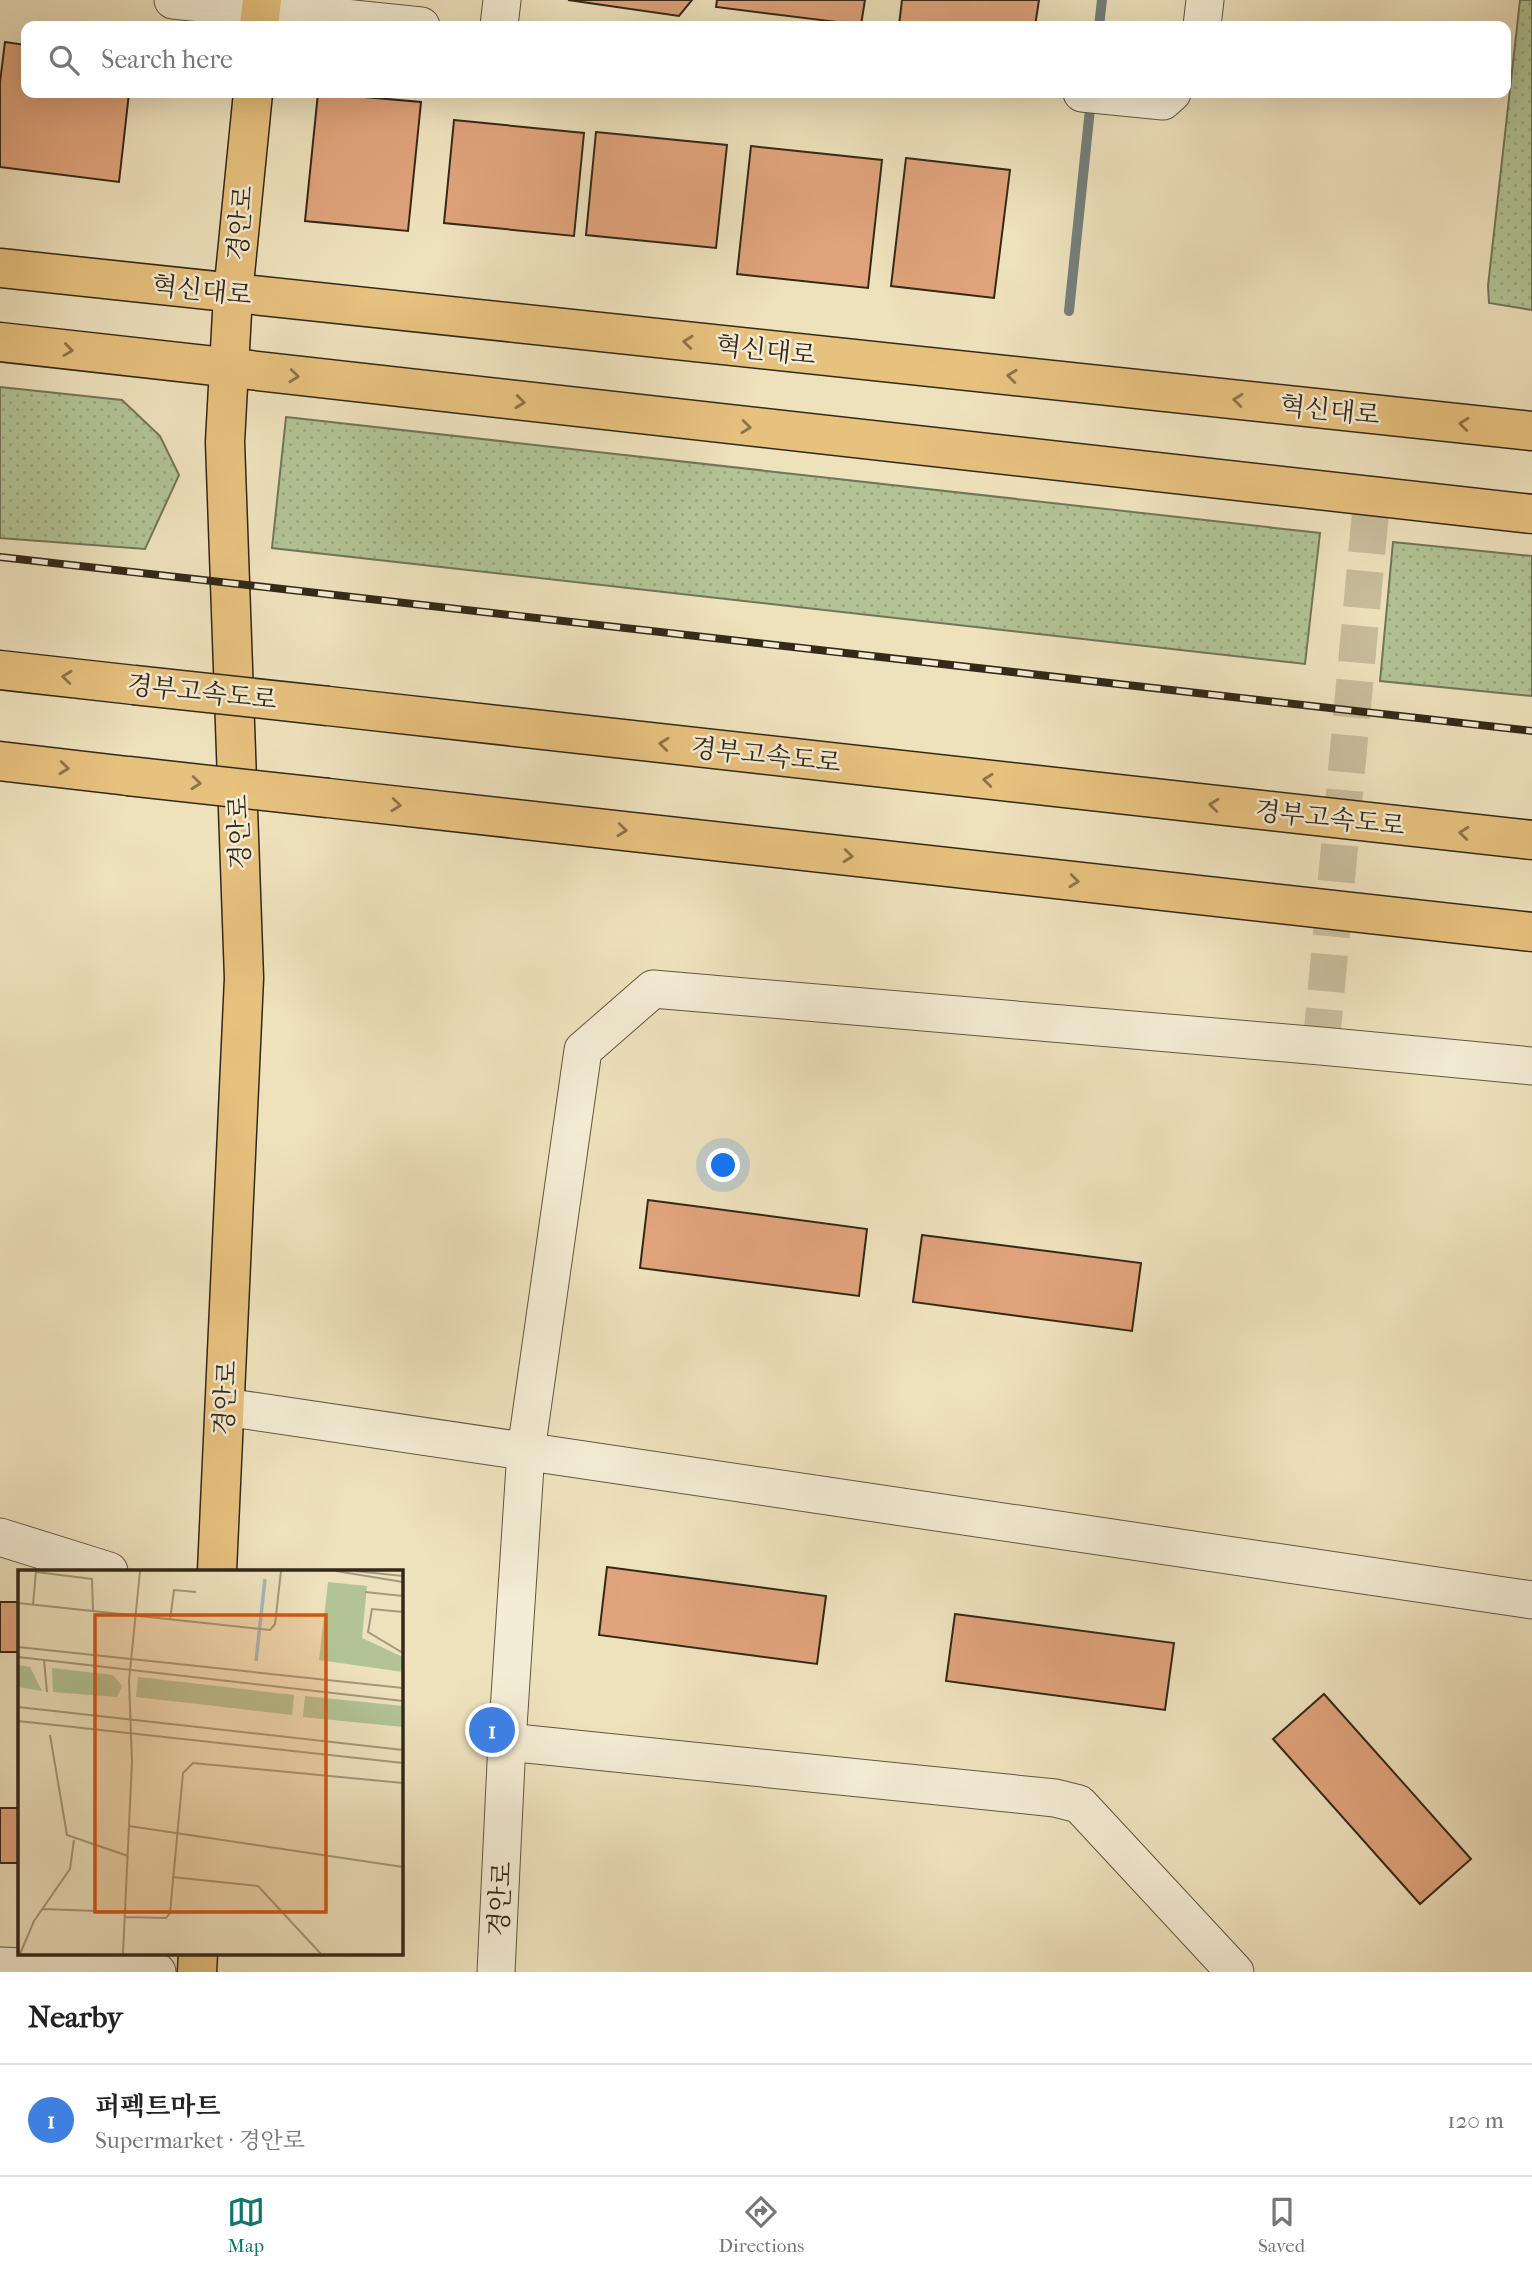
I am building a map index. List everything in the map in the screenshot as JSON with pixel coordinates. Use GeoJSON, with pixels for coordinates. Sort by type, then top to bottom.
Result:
{"type":"FeatureCollection","features":[{"type":"Feature","properties":{"kind":"main road","name":"경안로"},"geometry":{"type":"LineString","coordinates":[[217,1570],[244,978],[225,442],[233,294],[253,98]]}},
{"type":"Feature","properties":{"kind":"main road","name":"혁신대로"},"geometry":{"type":"LineString","coordinates":[[0,268],[1532,431]]}},
{"type":"Feature","properties":{"kind":"main road"},"geometry":{"type":"LineString","coordinates":[[0,342],[1532,514]]}},
{"type":"Feature","properties":{"kind":"main road","name":"경부고속도로"},"geometry":{"type":"LineString","coordinates":[[0,670],[1532,840]]}},
{"type":"Feature","properties":{"kind":"main road"},"geometry":{"type":"LineString","coordinates":[[0,761],[1532,932]]}},
{"type":"Feature","properties":{"kind":"main road"},"geometry":{"type":"LineString","coordinates":[[197,1972],[198,1954]]}},
{"type":"Feature","properties":{"kind":"street"},"geometry":{"type":"LineString","coordinates":[[173,0],[260,12],[364,21]]}},
{"type":"Feature","properties":{"kind":"street"},"geometry":{"type":"LineString","coordinates":[[500,21],[502,0]]}},
{"type":"Feature","properties":{"kind":"street"},"geometry":{"type":"LineString","coordinates":[[1203,21],[1205,0]]}},
{"type":"Feature","properties":{"kind":"street","name":"경안로"},"geometry":{"type":"LineString","coordinates":[[496,1972],[507,1742],[526,1451],[583,1050],[653,989],[1532,1066]]}},
{"type":"Feature","properties":{"kind":"street"},"geometry":{"type":"LineString","coordinates":[[225,1407],[1532,1600]]}},
{"type":"Feature","properties":{"kind":"street"},"geometry":{"type":"LineString","coordinates":[[0,1537],[105,1570]]}},
{"type":"Feature","properties":{"kind":"street"},"geometry":{"type":"LineString","coordinates":[[507,1742],[1055,1798],[1079,1804],[1235,1972]]}},
{"type":"Feature","properties":{"kind":"street"},"geometry":{"type":"LineString","coordinates":[[0,1966],[157,1972]]}},
{"type":"Feature","properties":{"kind":"green space"},"geometry":{"type":"Polygon","coordinates":[[[1520,0],[1532,0],[1532,310],[1489,303],[1488,286],[1520,0]]]}},
{"type":"Feature","properties":{"kind":"green space"},"geometry":{"type":"Polygon","coordinates":[[[0,387],[122,400],[160,436],[179,475],[145,549],[0,538],[0,387]]]}},
{"type":"Feature","properties":{"kind":"green space"},"geometry":{"type":"Polygon","coordinates":[[[286,417],[1320,533],[1305,664],[272,548],[286,417]]]}},
{"type":"Feature","properties":{"kind":"green space"},"geometry":{"type":"Polygon","coordinates":[[[1393,542],[1532,556],[1532,696],[1380,681],[1393,542]]]}},
{"type":"Feature","properties":{"kind":"building"},"geometry":{"type":"Polygon","coordinates":[[[568,0],[692,0],[679,16],[568,0]]]}},
{"type":"Feature","properties":{"kind":"building"},"geometry":{"type":"Polygon","coordinates":[[[717,0],[865,0],[862,21],[829,21],[716,7],[717,0]]]}},
{"type":"Feature","properties":{"kind":"building"},"geometry":{"type":"Polygon","coordinates":[[[902,0],[1039,0],[1036,21],[899,21],[902,0]]]}},
{"type":"Feature","properties":{"kind":"building"},"geometry":{"type":"Polygon","coordinates":[[[5,42],[21,44],[21,98],[128,98],[119,182],[0,167],[0,82],[5,42]]]}},
{"type":"Feature","properties":{"kind":"building"},"geometry":{"type":"Polygon","coordinates":[[[317,98],[375,98],[421,102],[408,231],[305,221],[317,98]]]}},
{"type":"Feature","properties":{"kind":"building"},"geometry":{"type":"Polygon","coordinates":[[[454,120],[584,133],[574,236],[444,223],[454,120]]]}},
{"type":"Feature","properties":{"kind":"building"},"geometry":{"type":"Polygon","coordinates":[[[596,132],[727,145],[716,248],[586,235],[596,132]]]}},
{"type":"Feature","properties":{"kind":"building"},"geometry":{"type":"Polygon","coordinates":[[[751,146],[882,160],[868,288],[737,274],[751,146]]]}},
{"type":"Feature","properties":{"kind":"building"},"geometry":{"type":"Polygon","coordinates":[[[906,158],[1010,170],[994,298],[891,286],[906,158]]]}},
{"type":"Feature","properties":{"kind":"building"},"geometry":{"type":"Polygon","coordinates":[[[648,1200],[867,1229],[859,1296],[640,1268],[648,1200]]]}},
{"type":"Feature","properties":{"kind":"building"},"geometry":{"type":"Polygon","coordinates":[[[922,1235],[1141,1263],[1132,1331],[913,1302],[922,1235]]]}},
{"type":"Feature","properties":{"kind":"building"},"geometry":{"type":"Polygon","coordinates":[[[607,1567],[826,1596],[817,1664],[599,1635],[607,1567]]]}},
{"type":"Feature","properties":{"kind":"building"},"geometry":{"type":"Polygon","coordinates":[[[0,1602],[18,1602],[18,1652],[0,1652],[0,1602]]]}},
{"type":"Feature","properties":{"kind":"building"},"geometry":{"type":"Polygon","coordinates":[[[955,1614],[1174,1643],[1165,1710],[946,1681],[955,1614]]]}},
{"type":"Feature","properties":{"kind":"building"},"geometry":{"type":"Polygon","coordinates":[[[1324,1694],[1471,1859],[1420,1904],[1273,1739],[1324,1694]]]}},
{"type":"Feature","properties":{"kind":"building"},"geometry":{"type":"Polygon","coordinates":[[[0,1808],[18,1808],[18,1863],[0,1863],[0,1808]]]}},
{"type":"Feature","properties":{"kind":"waterway"},"geometry":{"type":"LineString","coordinates":[[1100,21],[1102,0]]}},
{"type":"Feature","properties":{"kind":"waterway"},"geometry":{"type":"LineString","coordinates":[[1069,311],[1091,99]]}},
{"type":"Feature","properties":{"kind":"tunnel"},"geometry":{"type":"LineString","coordinates":[[1321,1046],[1372,496]]}},
{"type":"Feature","properties":{"kind":"railway"},"geometry":{"type":"LineString","coordinates":[[0,557],[1532,731]]}},
{"type":"Feature","properties":{"kind":"place","name":"퍼펙트마트"},"geometry":{"type":"Point","coordinates":[492,1730]}}]}
